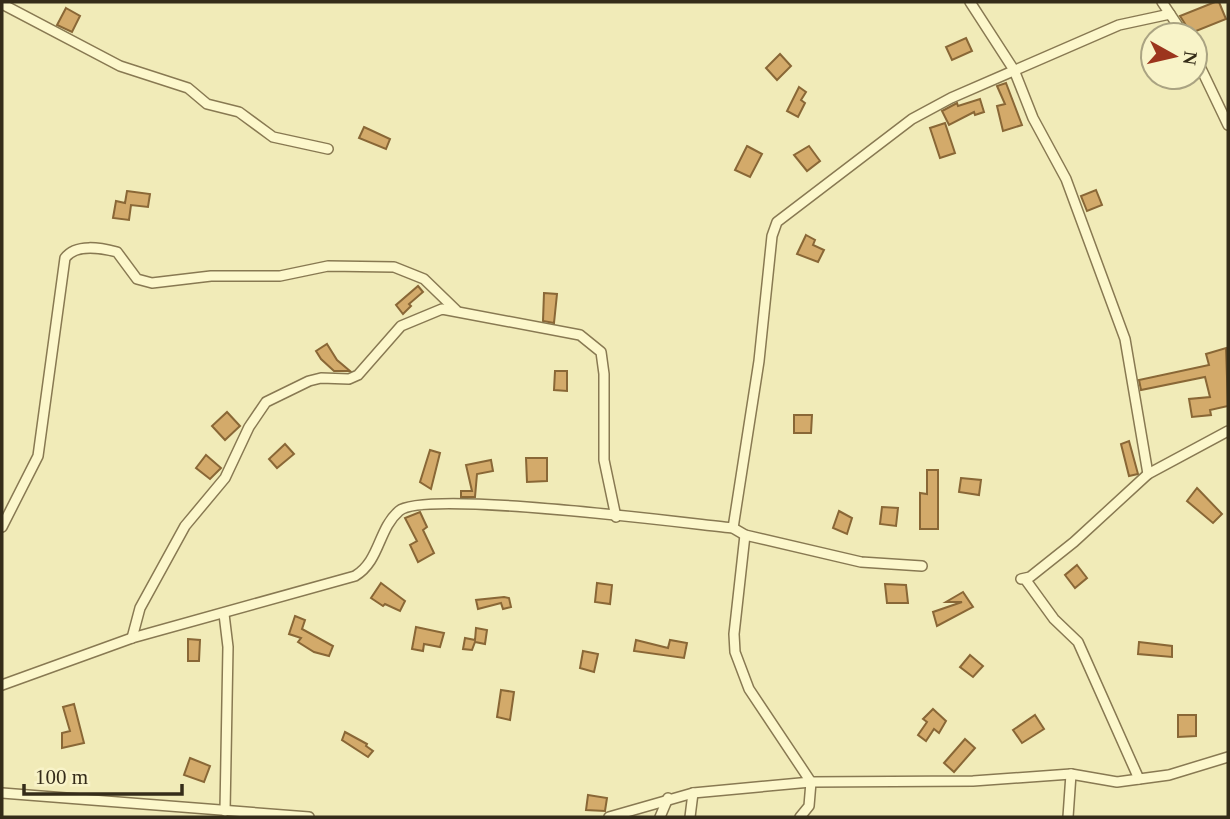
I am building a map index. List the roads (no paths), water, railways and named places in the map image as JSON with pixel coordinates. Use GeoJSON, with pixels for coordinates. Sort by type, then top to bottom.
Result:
{"type":"FeatureCollection","features":[{"type":"Feature","properties":{"kind":"street"},"geometry":{"type":"LineString","coordinates":[[970,2],[1014,69],[1033,118],[1066,179],[1118,316],[1148,474]]}},
{"type":"Feature","properties":{"kind":"street"},"geometry":{"type":"LineString","coordinates":[[1162,2],[1175,21]]}},
{"type":"Feature","properties":{"kind":"street"},"geometry":{"type":"LineString","coordinates":[[2,4],[120,66],[188,88],[207,104],[239,112],[273,137],[328,149]]}},
{"type":"Feature","properties":{"kind":"street"},"geometry":{"type":"LineString","coordinates":[[733,528],[759,361],[774,228],[912,119],[1014,69],[1119,25],[1170,14]]}},
{"type":"Feature","properties":{"kind":"street"},"geometry":{"type":"LineString","coordinates":[[1209,85],[1228,125]]}},
{"type":"Feature","properties":{"kind":"street"},"geometry":{"type":"LineString","coordinates":[[2,527],[38,456],[65,258],[70,251],[78,248],[117,252],[137,279],[152,283],[211,276],[280,276],[328,266],[394,267],[424,279],[456,310]]}},
{"type":"Feature","properties":{"kind":"street"},"geometry":{"type":"LineString","coordinates":[[132,638],[140,608],[185,526],[225,478],[249,427],[266,402],[309,381],[321,378],[349,379],[358,375],[401,326],[442,309],[580,335],[596,346],[601,352],[604,374],[604,460],[616,517]]}},
{"type":"Feature","properties":{"kind":"street"},"geometry":{"type":"LineString","coordinates":[[1139,779],[1078,642],[1054,620],[1023,579],[1074,542],[1148,474],[1228,432]]}},
{"type":"Feature","properties":{"kind":"street"},"geometry":{"type":"LineString","coordinates":[[2,685],[132,638],[355,576],[373,561],[399,511],[412,504],[432,502],[501,505],[733,528],[745,535],[861,562],[922,566]]}},
{"type":"Feature","properties":{"kind":"street"},"geometry":{"type":"LineString","coordinates":[[745,535],[734,634],[735,652],[749,689],[811,782],[809,806],[800,817]]}},
{"type":"Feature","properties":{"kind":"street"},"geometry":{"type":"LineString","coordinates":[[224,614],[228,647],[225,811]]}},
{"type":"Feature","properties":{"kind":"street"},"geometry":{"type":"LineString","coordinates":[[609,817],[693,793],[811,782],[973,782],[1072,774],[1117,782],[1176,774],[1228,757]]}},
{"type":"Feature","properties":{"kind":"street"},"geometry":{"type":"LineString","coordinates":[[1068,817],[1072,774]]}},
{"type":"Feature","properties":{"kind":"street"},"geometry":{"type":"LineString","coordinates":[[2,793],[309,817]]}},
{"type":"Feature","properties":{"kind":"street"},"geometry":{"type":"LineString","coordinates":[[690,817],[693,793]]}},
{"type":"Feature","properties":{"kind":"street"},"geometry":{"type":"LineString","coordinates":[[660,817],[668,799]]}}]}
